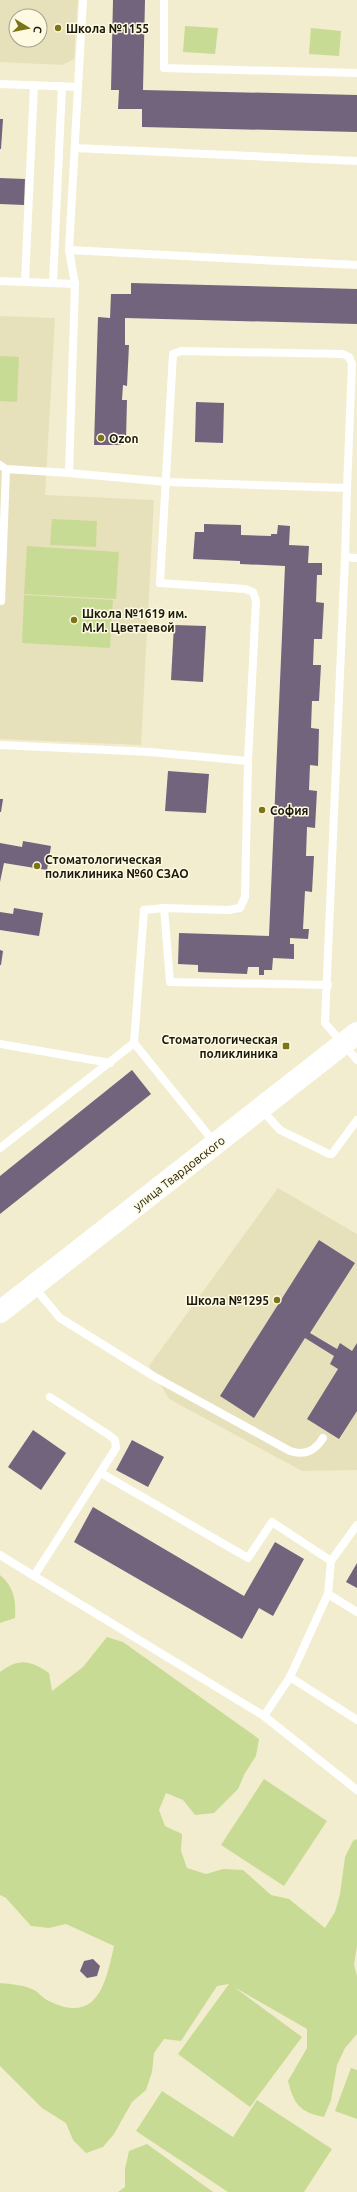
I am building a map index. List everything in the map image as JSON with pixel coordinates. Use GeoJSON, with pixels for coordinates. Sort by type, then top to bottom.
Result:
{"type":"FeatureCollection","features":[{"type":"Feature","properties":{"kind":"main road","name":"улица Твардовского"},"geometry":{"type":"LineString","coordinates":[[0,1312],[216,1145],[350,1038]]}},
{"type":"Feature","properties":{"kind":"lane"},"geometry":{"type":"LineString","coordinates":[[69,473],[75,284],[69,250],[83,0]]}},
{"type":"Feature","properties":{"kind":"lane"},"geometry":{"type":"LineString","coordinates":[[164,0],[164,68],[357,73]]}},
{"type":"Feature","properties":{"kind":"lane"},"geometry":{"type":"LineString","coordinates":[[0,84],[78,87]]}},
{"type":"Feature","properties":{"kind":"lane"},"geometry":{"type":"LineString","coordinates":[[25,282],[34,85]]}},
{"type":"Feature","properties":{"kind":"lane"},"geometry":{"type":"LineString","coordinates":[[52,283],[62,86]]}},
{"type":"Feature","properties":{"kind":"lane"},"geometry":{"type":"LineString","coordinates":[[75,148],[357,160]]}},
{"type":"Feature","properties":{"kind":"lane"},"geometry":{"type":"LineString","coordinates":[[69,250],[357,265]]}},
{"type":"Feature","properties":{"kind":"lane"},"geometry":{"type":"LineString","coordinates":[[0,281],[75,284]]}},
{"type":"Feature","properties":{"kind":"lane"},"geometry":{"type":"LineString","coordinates":[[216,1145],[134,1043],[144,910],[164,908],[228,910],[240,908],[246,896],[248,761],[256,601],[253,592],[245,589],[160,584],[167,482],[173,354],[181,351],[343,354],[350,357],[352,364],[346,558],[328,985],[325,1023],[350,1038],[357,1060]]}},
{"type":"Feature","properties":{"kind":"lane"},"geometry":{"type":"LineString","coordinates":[[1,601],[3,467],[167,482],[347,488]]}},
{"type":"Feature","properties":{"kind":"lane"},"geometry":{"type":"LineString","coordinates":[[346,558],[357,558]]}},
{"type":"Feature","properties":{"kind":"lane"},"geometry":{"type":"LineString","coordinates":[[0,745],[150,752],[248,761]]}},
{"type":"Feature","properties":{"kind":"lane"},"geometry":{"type":"LineString","coordinates":[[164,908],[170,982],[328,985]]}},
{"type":"Feature","properties":{"kind":"lane"},"geometry":{"type":"LineString","coordinates":[[0,1148],[134,1043]]}},
{"type":"Feature","properties":{"kind":"lane"},"geometry":{"type":"LineString","coordinates":[[0,1044],[110,1062]]}},
{"type":"Feature","properties":{"kind":"lane"},"geometry":{"type":"LineString","coordinates":[[261,1109],[280,1130],[329,1154],[332,1154],[357,1120]]}},
{"type":"Feature","properties":{"kind":"lane"},"geometry":{"type":"LineString","coordinates":[[34,1287],[60,1318],[155,1377],[290,1451],[305,1453],[318,1447],[323,1438]]}},
{"type":"Feature","properties":{"kind":"lane"},"geometry":{"type":"LineString","coordinates":[[34,1576],[116,1448],[115,1440],[50,1397]]}},
{"type":"Feature","properties":{"kind":"lane"},"geometry":{"type":"LineString","coordinates":[[101,1473],[248,1558],[272,1522],[331,1561]]}},
{"type":"Feature","properties":{"kind":"lane"},"geometry":{"type":"LineString","coordinates":[[264,1716],[290,1677],[328,1594],[331,1561],[357,1525]]}},
{"type":"Feature","properties":{"kind":"lane"},"geometry":{"type":"LineString","coordinates":[[0,1555],[264,1716],[357,1790]]}},
{"type":"Feature","properties":{"kind":"lane"},"geometry":{"type":"LineString","coordinates":[[328,1594],[357,1612]]}},
{"type":"Feature","properties":{"kind":"lane"},"geometry":{"type":"LineString","coordinates":[[290,1677],[357,1720]]}},
{"type":"Feature","properties":{"kind":"shaded area","name":"Школа №1155"},"geometry":{"type":"Polygon","coordinates":[[[0,0],[78,0],[74,59],[62,65],[0,62],[0,0]]]}},
{"type":"Feature","properties":{"kind":"shaded area","name":"Школа №1619 им. М.И. Цветаевой"},"geometry":{"type":"Polygon","coordinates":[[[0,316],[55,318],[45,495],[154,500],[141,745],[0,739],[0,316]]]}},
{"type":"Feature","properties":{"kind":"shaded area","name":"Школа №1295"},"geometry":{"type":"Polygon","coordinates":[[[278,1188],[357,1234],[357,1470],[302,1471],[169,1399],[149,1366],[278,1188]]]}},
{"type":"Feature","properties":{"kind":"green space"},"geometry":{"type":"Polygon","coordinates":[[[185,26],[218,28],[215,54],[183,52],[185,26]]]}},
{"type":"Feature","properties":{"kind":"green space"},"geometry":{"type":"Polygon","coordinates":[[[311,28],[341,31],[339,56],[309,54],[311,28]]]}},
{"type":"Feature","properties":{"kind":"green space"},"geometry":{"type":"Polygon","coordinates":[[[0,356],[19,357],[17,402],[0,401],[0,356]]]}},
{"type":"Feature","properties":{"kind":"green space"},"geometry":{"type":"Polygon","coordinates":[[[52,519],[97,521],[96,547],[50,545],[52,519]]]}},
{"type":"Feature","properties":{"kind":"green space"},"geometry":{"type":"Polygon","coordinates":[[[27,546],[119,552],[116,599],[24,594],[27,546]]]}},
{"type":"Feature","properties":{"kind":"green space"},"geometry":{"type":"Polygon","coordinates":[[[24,595],[113,600],[110,648],[22,643],[24,595]]]}},
{"type":"Feature","properties":{"kind":"green space"},"geometry":{"type":"Polygon","coordinates":[[[0,1575],[8,1584],[13,1594],[15,1618],[0,1623],[0,1575]]]}},
{"type":"Feature","properties":{"kind":"green space"},"geometry":{"type":"Polygon","coordinates":[[[107,1637],[123,1642],[259,1739],[256,1756],[245,1773],[238,1789],[214,1813],[195,1815],[183,1800],[166,1793],[159,1810],[165,1826],[182,1834],[181,1851],[187,1868],[206,1874],[223,1869],[243,1870],[271,1895],[289,1899],[325,1928],[335,1912],[340,1894],[345,1857],[353,1841],[357,1839],[357,1946],[354,1965],[357,1976],[357,2034],[345,2048],[337,2065],[331,2100],[324,2117],[309,2113],[299,2106],[293,2096],[288,2081],[307,2048],[307,2029],[234,1987],[302,2037],[250,2107],[178,2054],[229,1984],[217,1986],[181,2041],[164,2039],[154,2053],[152,2072],[146,2090],[132,2102],[114,2134],[103,2147],[86,2153],[73,2140],[66,2123],[42,2108],[0,2066],[0,1983],[27,1987],[36,1991],[51,2002],[67,2007],[80,2008],[97,1996],[103,1985],[114,1946],[66,1924],[49,1928],[31,1926],[6,1898],[0,1895],[0,1672],[13,1664],[24,1662],[36,1665],[49,1673],[52,1691],[83,1667],[107,1637]]]}},
{"type":"Feature","properties":{"kind":"green space"},"geometry":{"type":"Polygon","coordinates":[[[264,1779],[327,1821],[284,1886],[221,1845],[264,1779]]]}},
{"type":"Feature","properties":{"kind":"green space"},"geometry":{"type":"Polygon","coordinates":[[[351,2068],[357,2070],[357,2119],[335,2111],[351,2068]]]}},
{"type":"Feature","properties":{"kind":"green space"},"geometry":{"type":"Polygon","coordinates":[[[162,2091],[233,2137],[257,2100],[332,2149],[304,2192],[228,2192],[136,2131],[162,2091]]]}},
{"type":"Feature","properties":{"kind":"green space"},"geometry":{"type":"Polygon","coordinates":[[[147,2144],[213,2192],[118,2192],[125,2187],[125,2169],[129,2151],[147,2144]]]}},
{"type":"Feature","properties":{"kind":"building"},"geometry":{"type":"Polygon","coordinates":[[[113,0],[145,0],[143,90],[357,95],[357,132],[142,127],[142,109],[118,109],[119,90],[111,90],[113,0]]]}},
{"type":"Feature","properties":{"kind":"building"},"geometry":{"type":"Polygon","coordinates":[[[0,119],[3,119],[1,149],[0,149],[0,119]]]}},
{"type":"Feature","properties":{"kind":"building"},"geometry":{"type":"Polygon","coordinates":[[[0,178],[25,179],[24,205],[0,204],[0,178]]]}},
{"type":"Feature","properties":{"kind":"building"},"geometry":{"type":"Polygon","coordinates":[[[131,283],[357,289],[357,324],[125,318],[125,345],[129,345],[127,386],[123,385],[122,400],[127,400],[126,439],[121,439],[121,445],[94,445],[98,317],[110,318],[111,294],[131,294],[131,283]]]}},
{"type":"Feature","properties":{"kind":"building"},"geometry":{"type":"Polygon","coordinates":[[[196,402],[224,403],[223,443],[195,442],[196,402]]]}},
{"type":"Feature","properties":{"kind":"building"},"geometry":{"type":"Polygon","coordinates":[[[204,524],[241,525],[241,535],[271,536],[271,534],[277,534],[278,525],[290,526],[289,545],[309,546],[308,563],[322,563],[322,575],[317,575],[316,602],[324,603],[322,639],[314,639],[313,665],[321,665],[319,701],[312,701],[311,728],[319,729],[318,766],[310,765],[309,790],[317,791],[315,828],[307,827],[306,856],[314,856],[312,892],[305,891],[303,929],[309,929],[308,939],[290,938],[290,944],[294,944],[294,959],[273,958],[272,970],[264,970],[264,975],[259,975],[259,967],[248,967],[247,974],[198,972],[198,965],[178,964],[179,933],[269,936],[285,566],[240,564],[240,561],[193,559],[195,532],[204,532],[204,524]]]}},
{"type":"Feature","properties":{"kind":"building"},"geometry":{"type":"Polygon","coordinates":[[[174,625],[206,626],[203,682],[171,680],[174,625]]]}},
{"type":"Feature","properties":{"kind":"building"},"geometry":{"type":"Polygon","coordinates":[[[168,771],[209,774],[206,813],[165,811],[168,771]]]}},
{"type":"Feature","properties":{"kind":"building"},"geometry":{"type":"Polygon","coordinates":[[[0,799],[3,799],[1,812],[0,812],[0,799]]]}},
{"type":"Feature","properties":{"kind":"building","name":"Стоматологическая поликлиника №60 СЗАО"},"geometry":{"type":"Polygon","coordinates":[[[23,841],[51,846],[47,870],[4,863],[0,882],[0,843],[22,847],[23,841]]]}},
{"type":"Feature","properties":{"kind":"building","name":"Стоматологическая поликлиника №60 СЗАО"},"geometry":{"type":"Polygon","coordinates":[[[14,908],[43,913],[39,936],[0,930],[0,912],[13,914],[14,908]]]}},
{"type":"Feature","properties":{"kind":"building"},"geometry":{"type":"Polygon","coordinates":[[[0,950],[3,951],[1,965],[0,965],[0,950]]]}},
{"type":"Feature","properties":{"kind":"building"},"geometry":{"type":"Polygon","coordinates":[[[132,1070],[151,1094],[0,1214],[0,1176],[132,1070]]]}},
{"type":"Feature","properties":{"kind":"building"},"geometry":{"type":"Polygon","coordinates":[[[319,1240],[355,1263],[310,1333],[337,1349],[340,1343],[352,1351],[357,1343],[357,1411],[339,1439],[307,1419],[338,1369],[330,1364],[334,1356],[305,1338],[254,1418],[220,1396],[319,1240]]]}},
{"type":"Feature","properties":{"kind":"building"},"geometry":{"type":"Polygon","coordinates":[[[33,1430],[66,1453],[41,1490],[8,1467],[33,1430]]]}},
{"type":"Feature","properties":{"kind":"building"},"geometry":{"type":"Polygon","coordinates":[[[132,1440],[164,1457],[148,1487],[116,1470],[132,1440]]]}},
{"type":"Feature","properties":{"kind":"building"},"geometry":{"type":"Polygon","coordinates":[[[93,1507],[244,1596],[275,1542],[304,1559],[273,1616],[259,1608],[242,1639],[74,1542],[93,1507]]]}},
{"type":"Feature","properties":{"kind":"building"},"geometry":{"type":"Polygon","coordinates":[[[357,1563],[357,1588],[346,1582],[357,1563]]]}},
{"type":"Feature","properties":{"kind":"building"},"geometry":{"type":"Polygon","coordinates":[[[93,1959],[100,1966],[97,1976],[87,1978],[80,1971],[84,1961],[93,1959]]]}},
{"type":"Feature","properties":{"kind":"place","name":"Школа №1155"},"geometry":{"type":"Point","coordinates":[58,28]}},
{"type":"Feature","properties":{"kind":"place","name":"Ozon"},"geometry":{"type":"Point","coordinates":[101,438]}},
{"type":"Feature","properties":{"kind":"place","name":"Школа №1619 им. М.И. Цветаевой"},"geometry":{"type":"Point","coordinates":[74,620]}},
{"type":"Feature","properties":{"kind":"place","name":"София"},"geometry":{"type":"Point","coordinates":[262,810]}},
{"type":"Feature","properties":{"kind":"place","name":"Стоматологическая поликлиника №60 СЗАО"},"geometry":{"type":"Point","coordinates":[37,866]}},
{"type":"Feature","properties":{"kind":"place","name":"Стоматологическая поликлиника"},"geometry":{"type":"Point","coordinates":[286,1046]}},
{"type":"Feature","properties":{"kind":"place","name":"Школа №1295"},"geometry":{"type":"Point","coordinates":[277,1300]}}]}
